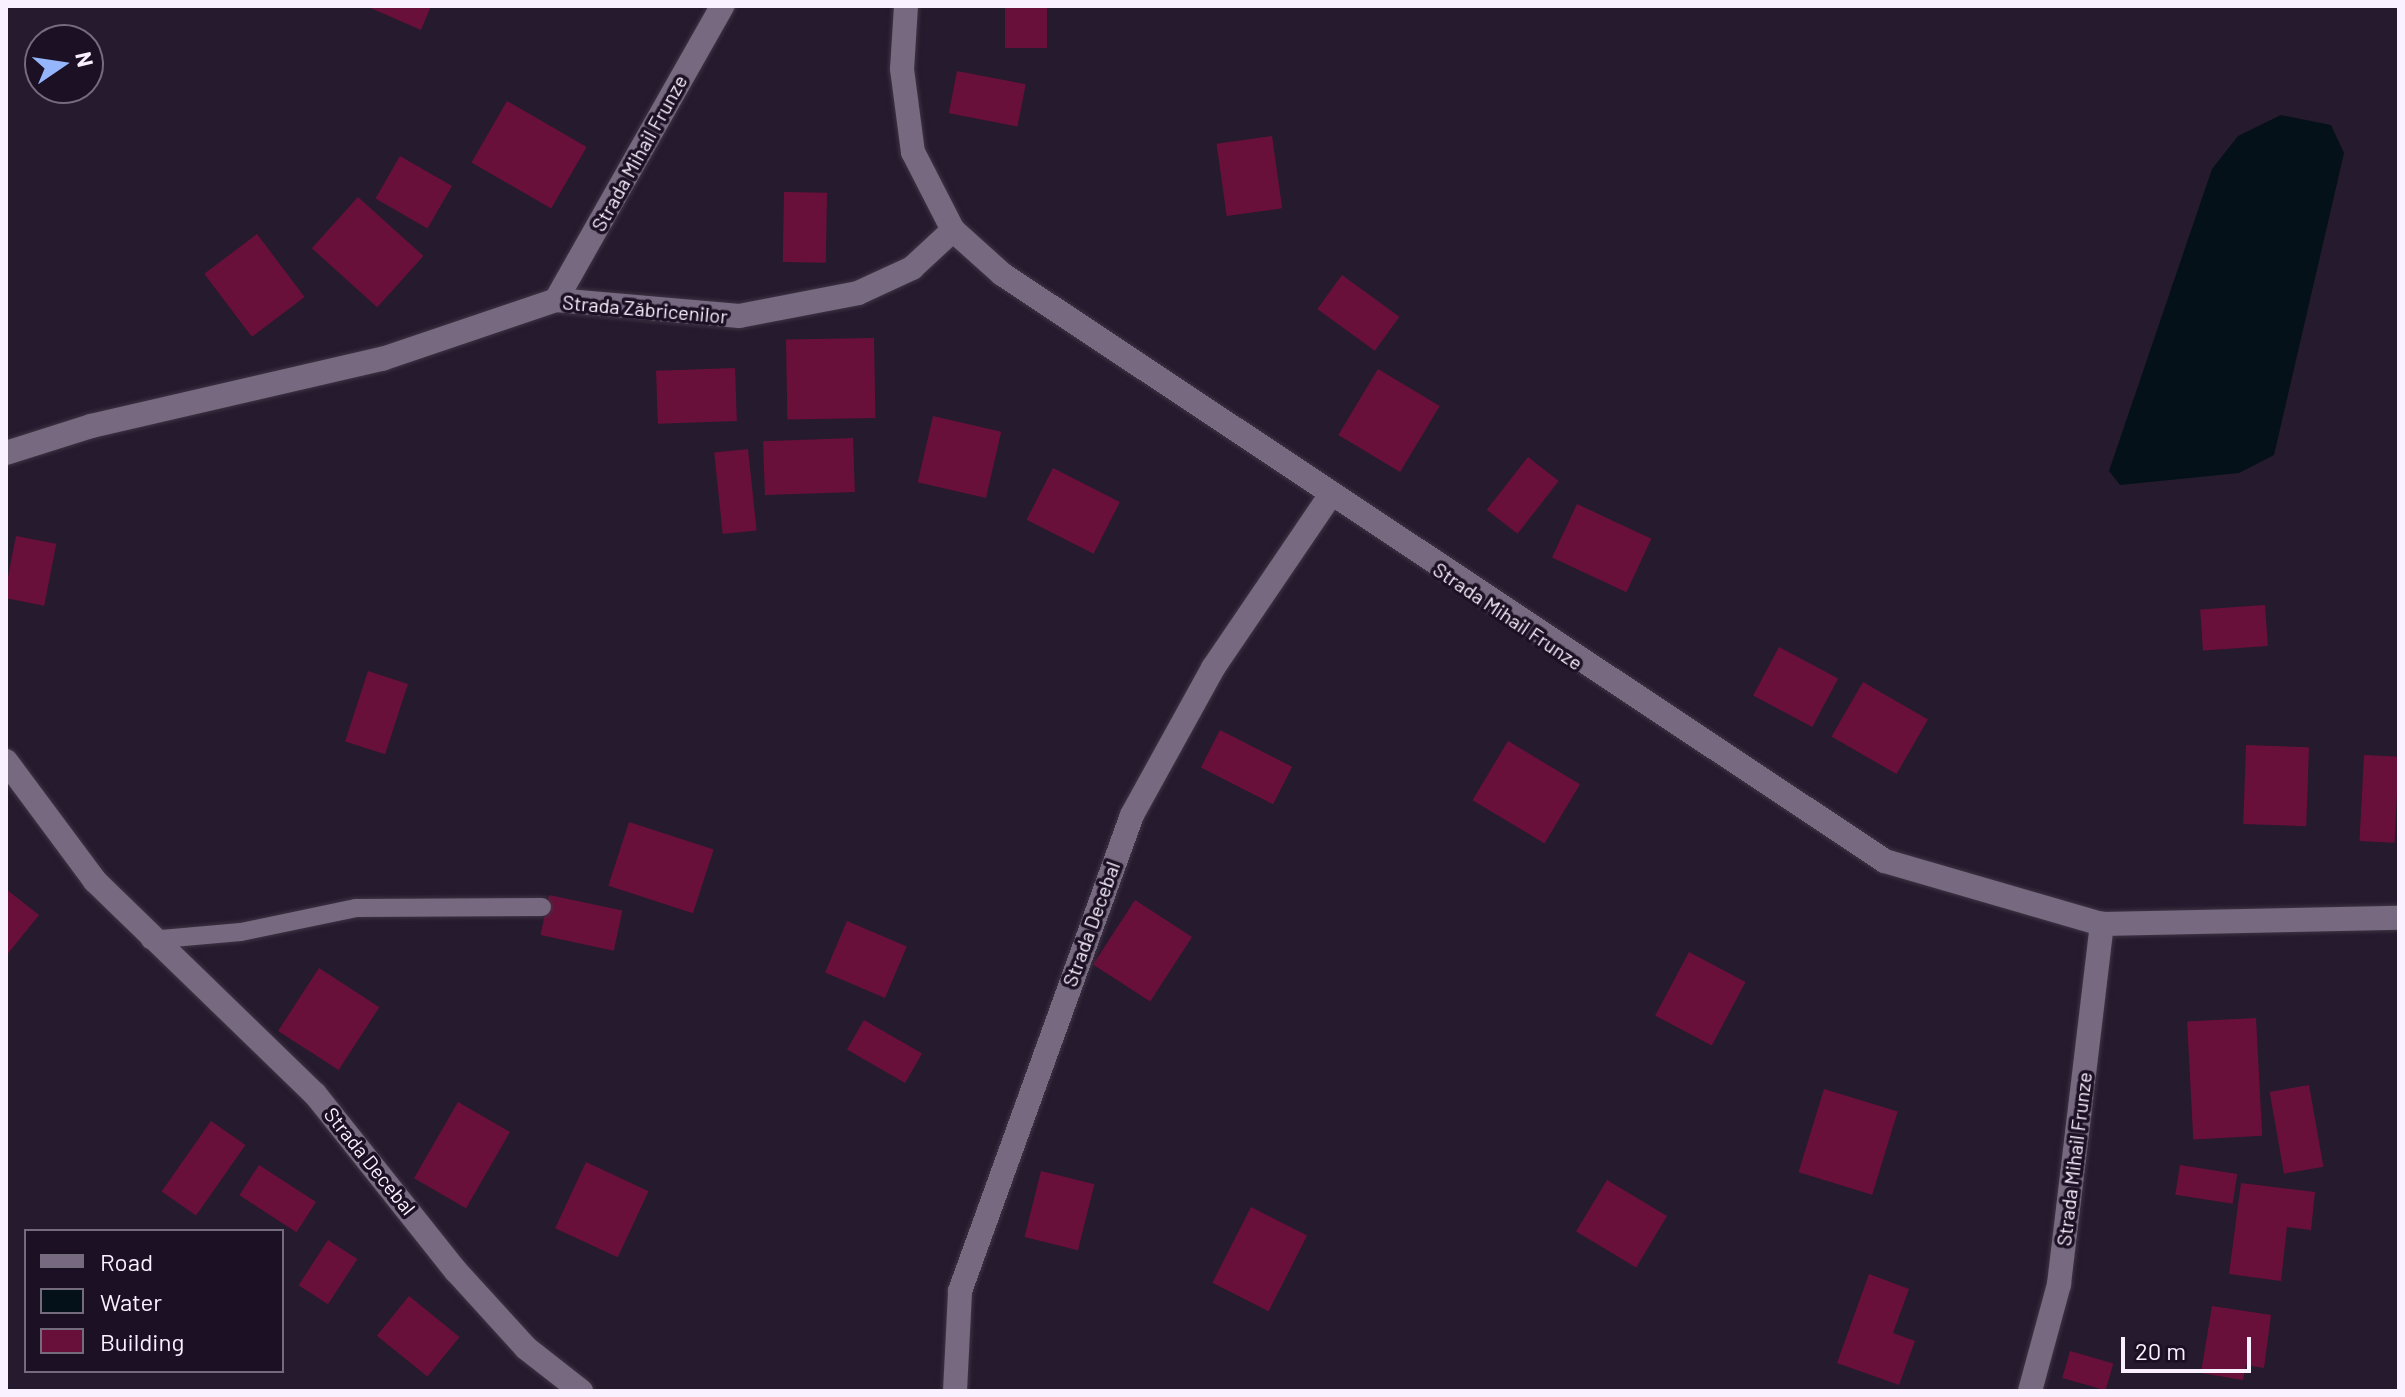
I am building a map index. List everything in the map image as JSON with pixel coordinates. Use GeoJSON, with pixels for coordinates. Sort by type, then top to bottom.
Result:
{"type":"FeatureCollection","features":[{"type":"Feature","properties":{"kind":"street","name":"Strada Mihail Frunze"},"geometry":{"type":"LineString","coordinates":[[556,300],[722,6]]}},
{"type":"Feature","properties":{"kind":"street"},"geometry":{"type":"LineString","coordinates":[[906,6],[902,69],[913,152],[953,230]]}},
{"type":"Feature","properties":{"kind":"street","name":"Strada Mihail Frunze"},"geometry":{"type":"LineString","coordinates":[[953,230],[1002,274],[1329,497],[1885,861],[2102,924],[2399,918]]}},
{"type":"Feature","properties":{"kind":"street","name":"Strada Zăbricenilor"},"geometry":{"type":"LineString","coordinates":[[6,453],[91,426],[382,359],[556,300],[739,316],[858,293],[912,268],[953,230]]}},
{"type":"Feature","properties":{"kind":"street","name":"Strada Decebal"},"geometry":{"type":"LineString","coordinates":[[955,1391],[960,1291],[1132,815],[1213,668],[1329,497]]}},
{"type":"Feature","properties":{"kind":"street","name":"Strada Decebal"},"geometry":{"type":"LineString","coordinates":[[6,761],[31,804],[150,940],[235,1011],[315,1094],[466,1282],[526,1348],[581,1391]]}},
{"type":"Feature","properties":{"kind":"street","name":"Strada Mihail Frunze"},"geometry":{"type":"LineString","coordinates":[[2030,1391],[2059,1284],[2102,924]]}},
{"type":"Feature","properties":{"kind":"lane"},"geometry":{"type":"LineString","coordinates":[[150,940],[241,932],[356,908],[542,907]]}},
{"type":"Feature","properties":{"kind":"water"},"geometry":{"type":"Polygon","coordinates":[[[2281,115],[2331,125],[2344,153],[2274,455],[2239,473],[2120,485],[2109,471],[2212,169],[2238,136],[2281,115]]]}},
{"type":"Feature","properties":{"kind":"building"},"geometry":{"type":"Polygon","coordinates":[[[366,6],[431,6],[421,30],[366,6]]]}},
{"type":"Feature","properties":{"kind":"building"},"geometry":{"type":"Polygon","coordinates":[[[1005,6],[1047,6],[1047,48],[1005,48],[1005,6]]]}},
{"type":"Feature","properties":{"kind":"building"},"geometry":{"type":"Polygon","coordinates":[[[957,71],[1026,84],[1018,127],[949,113],[957,71]]]}},
{"type":"Feature","properties":{"kind":"building"},"geometry":{"type":"Polygon","coordinates":[[[507,101],[587,147],[551,208],[472,162],[507,101]]]}},
{"type":"Feature","properties":{"kind":"building"},"geometry":{"type":"Polygon","coordinates":[[[1272,136],[1282,208],[1227,216],[1217,144],[1272,136]]]}},
{"type":"Feature","properties":{"kind":"building"},"geometry":{"type":"Polygon","coordinates":[[[400,156],[452,186],[427,228],[376,198],[400,156]]]}},
{"type":"Feature","properties":{"kind":"building"},"geometry":{"type":"Polygon","coordinates":[[[784,192],[827,193],[826,263],[783,262],[784,192]]]}},
{"type":"Feature","properties":{"kind":"building"},"geometry":{"type":"Polygon","coordinates":[[[358,197],[423,256],[377,307],[312,248],[358,197]]]}},
{"type":"Feature","properties":{"kind":"building"},"geometry":{"type":"Polygon","coordinates":[[[257,234],[305,297],[252,337],[204,274],[257,234]]]}},
{"type":"Feature","properties":{"kind":"building"},"geometry":{"type":"Polygon","coordinates":[[[1342,275],[1399,317],[1375,351],[1317,309],[1342,275]]]}},
{"type":"Feature","properties":{"kind":"building"},"geometry":{"type":"Polygon","coordinates":[[[874,338],[875,418],[787,420],[786,340],[874,338]]]}},
{"type":"Feature","properties":{"kind":"building"},"geometry":{"type":"Polygon","coordinates":[[[735,368],[737,421],[658,424],[656,371],[735,368]]]}},
{"type":"Feature","properties":{"kind":"building"},"geometry":{"type":"Polygon","coordinates":[[[1378,369],[1440,406],[1400,472],[1338,435],[1378,369]]]}},
{"type":"Feature","properties":{"kind":"building"},"geometry":{"type":"Polygon","coordinates":[[[933,416],[1001,432],[986,498],[918,482],[933,416]]]}},
{"type":"Feature","properties":{"kind":"building"},"geometry":{"type":"Polygon","coordinates":[[[853,438],[855,492],[765,495],[763,441],[853,438]]]}},
{"type":"Feature","properties":{"kind":"building"},"geometry":{"type":"Polygon","coordinates":[[[748,449],[757,531],[723,534],[714,453],[748,449]]]}},
{"type":"Feature","properties":{"kind":"building"},"geometry":{"type":"Polygon","coordinates":[[[1528,457],[1559,481],[1517,534],[1487,510],[1528,457]]]}},
{"type":"Feature","properties":{"kind":"building"},"geometry":{"type":"Polygon","coordinates":[[[1053,468],[1120,502],[1093,554],[1027,520],[1053,468]]]}},
{"type":"Feature","properties":{"kind":"building"},"geometry":{"type":"Polygon","coordinates":[[[1577,504],[1651,539],[1626,592],[1552,557],[1577,504]]]}},
{"type":"Feature","properties":{"kind":"building"},"geometry":{"type":"Polygon","coordinates":[[[16,536],[56,544],[44,606],[6,598],[16,536]]]}},
{"type":"Feature","properties":{"kind":"building"},"geometry":{"type":"Polygon","coordinates":[[[2265,605],[2268,646],[2203,650],[2200,610],[2265,605]]]}},
{"type":"Feature","properties":{"kind":"building"},"geometry":{"type":"Polygon","coordinates":[[[1779,647],[1838,678],[1812,727],[1753,696],[1779,647]]]}},
{"type":"Feature","properties":{"kind":"building"},"geometry":{"type":"Polygon","coordinates":[[[368,671],[408,684],[385,754],[345,741],[368,671]]]}},
{"type":"Feature","properties":{"kind":"building"},"geometry":{"type":"Polygon","coordinates":[[[1863,682],[1928,720],[1896,774],[1832,737],[1863,682]]]}},
{"type":"Feature","properties":{"kind":"building"},"geometry":{"type":"Polygon","coordinates":[[[1220,730],[1292,767],[1273,804],[1201,767],[1220,730]]]}},
{"type":"Feature","properties":{"kind":"building"},"geometry":{"type":"Polygon","coordinates":[[[1508,741],[1580,784],[1544,843],[1472,800],[1508,741]]]}},
{"type":"Feature","properties":{"kind":"building"},"geometry":{"type":"Polygon","coordinates":[[[2246,745],[2309,747],[2306,826],[2243,824],[2246,745]]]}},
{"type":"Feature","properties":{"kind":"building"},"geometry":{"type":"Polygon","coordinates":[[[2364,755],[2399,757],[2394,843],[2359,841],[2364,755]]]}},
{"type":"Feature","properties":{"kind":"building"},"geometry":{"type":"Polygon","coordinates":[[[629,822],[714,850],[693,913],[608,886],[629,822]]]}},
{"type":"Feature","properties":{"kind":"building"},"geometry":{"type":"Polygon","coordinates":[[[6,889],[39,915],[6,956],[6,889]]]}},
{"type":"Feature","properties":{"kind":"building"},"geometry":{"type":"Polygon","coordinates":[[[549,895],[622,911],[614,951],[540,935],[549,895]]]}},
{"type":"Feature","properties":{"kind":"building"},"geometry":{"type":"Polygon","coordinates":[[[1135,900],[1192,937],[1150,1002],[1093,965],[1135,900]]]}},
{"type":"Feature","properties":{"kind":"building"},"geometry":{"type":"Polygon","coordinates":[[[847,921],[907,946],[885,998],[825,973],[847,921]]]}},
{"type":"Feature","properties":{"kind":"building"},"geometry":{"type":"Polygon","coordinates":[[[1689,952],[1746,982],[1712,1046],[1655,1016],[1689,952]]]}},
{"type":"Feature","properties":{"kind":"building"},"geometry":{"type":"Polygon","coordinates":[[[319,968],[379,1007],[339,1070],[278,1031],[319,968]]]}},
{"type":"Feature","properties":{"kind":"building"},"geometry":{"type":"Polygon","coordinates":[[[2256,1018],[2262,1136],[2193,1139],[2187,1022],[2256,1018]]]}},
{"type":"Feature","properties":{"kind":"building"},"geometry":{"type":"Polygon","coordinates":[[[864,1020],[922,1054],[905,1083],[847,1049],[864,1020]]]}},
{"type":"Feature","properties":{"kind":"building"},"geometry":{"type":"Polygon","coordinates":[[[2309,1085],[2323,1167],[2284,1174],[2270,1092],[2309,1085]]]}},
{"type":"Feature","properties":{"kind":"building"},"geometry":{"type":"Polygon","coordinates":[[[1824,1089],[1898,1112],[1872,1195],[1799,1172],[1824,1089]]]}},
{"type":"Feature","properties":{"kind":"building"},"geometry":{"type":"Polygon","coordinates":[[[458,1102],[510,1132],[466,1208],[414,1178],[458,1102]]]}},
{"type":"Feature","properties":{"kind":"building"},"geometry":{"type":"Polygon","coordinates":[[[211,1121],[245,1145],[196,1216],[162,1191],[211,1121]]]}},
{"type":"Feature","properties":{"kind":"building"},"geometry":{"type":"Polygon","coordinates":[[[586,1162],[649,1191],[618,1257],[555,1228],[586,1162]]]}},
{"type":"Feature","properties":{"kind":"building"},"geometry":{"type":"Polygon","coordinates":[[[259,1165],[316,1202],[296,1232],[239,1195],[259,1165]]]}},
{"type":"Feature","properties":{"kind":"building"},"geometry":{"type":"Polygon","coordinates":[[[2180,1165],[2237,1174],[2233,1204],[2175,1195],[2180,1165]]]}},
{"type":"Feature","properties":{"kind":"building"},"geometry":{"type":"Polygon","coordinates":[[[1041,1171],[1094,1184],[1078,1250],[1025,1237],[1041,1171]]]}},
{"type":"Feature","properties":{"kind":"building"},"geometry":{"type":"Polygon","coordinates":[[[1607,1180],[1667,1216],[1636,1267],[1576,1231],[1607,1180]]]}},
{"type":"Feature","properties":{"kind":"building"},"geometry":{"type":"Polygon","coordinates":[[[2241,1183],[2315,1192],[2311,1230],[2287,1227],[2281,1281],[2229,1274],[2241,1183]]]}},
{"type":"Feature","properties":{"kind":"building"},"geometry":{"type":"Polygon","coordinates":[[[1251,1207],[1307,1236],[1269,1311],[1212,1283],[1251,1207]]]}},
{"type":"Feature","properties":{"kind":"building"},"geometry":{"type":"Polygon","coordinates":[[[328,1240],[357,1259],[328,1304],[299,1285],[328,1240]]]}},
{"type":"Feature","properties":{"kind":"building"},"geometry":{"type":"Polygon","coordinates":[[[1869,1274],[1909,1289],[1893,1333],[1915,1341],[1899,1385],[1837,1363],[1869,1274]]]}},
{"type":"Feature","properties":{"kind":"building"},"geometry":{"type":"Polygon","coordinates":[[[409,1296],[460,1337],[427,1377],[377,1336],[409,1296]]]}},
{"type":"Feature","properties":{"kind":"building"},"geometry":{"type":"Polygon","coordinates":[[[2212,1306],[2271,1315],[2264,1368],[2246,1365],[2243,1380],[2201,1373],[2212,1306]]]}},
{"type":"Feature","properties":{"kind":"building"},"geometry":{"type":"Polygon","coordinates":[[[2070,1351],[2113,1363],[2106,1390],[2062,1378],[2070,1351]]]}}]}
